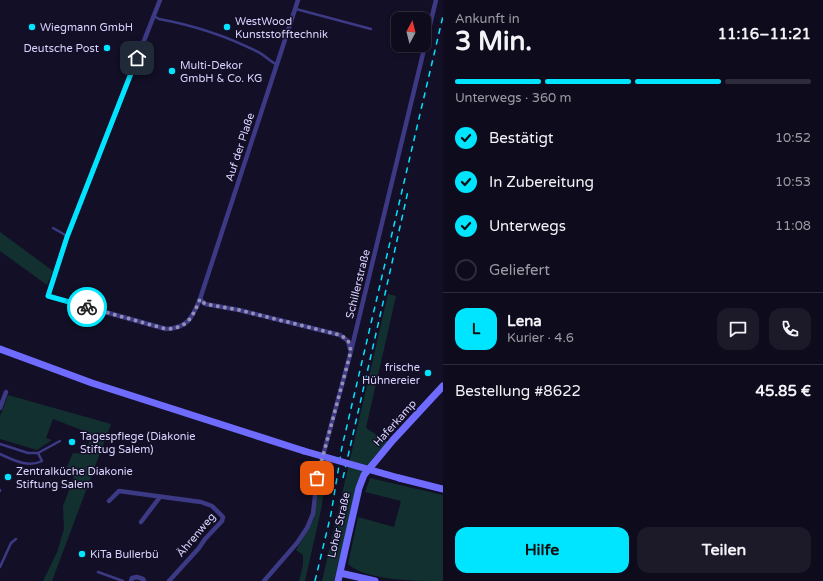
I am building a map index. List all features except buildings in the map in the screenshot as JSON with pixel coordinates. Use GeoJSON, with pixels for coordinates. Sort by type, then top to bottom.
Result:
{"type":"FeatureCollection","features":[{"type":"Feature","properties":{"kind":"main road"},"geometry":{"type":"LineString","coordinates":[[0,349],[92,383],[304,451],[443,490]]}},
{"type":"Feature","properties":{"kind":"main road","name":"Haferkamp"},"geometry":{"type":"LineString","coordinates":[[364,475],[393,440],[443,386]]}},
{"type":"Feature","properties":{"kind":"main road","name":"Loher Straße"},"geometry":{"type":"LineString","coordinates":[[338,581],[359,488],[364,475]]}},
{"type":"Feature","properties":{"kind":"main road"},"geometry":{"type":"LineString","coordinates":[[340,573],[375,581]]}},
{"type":"Feature","properties":{"kind":"street"},"geometry":{"type":"LineString","coordinates":[[67,237],[160,0]]}},
{"type":"Feature","properties":{"kind":"street","name":"Auf der Plaße"},"geometry":{"type":"LineString","coordinates":[[67,237],[48,296],[166,329],[181,327],[187,323],[193,316],[200,299],[298,0]]}},
{"type":"Feature","properties":{"kind":"street","name":"Schillerstraße"},"geometry":{"type":"LineString","coordinates":[[264,581],[297,543],[307,528],[313,514],[317,478],[351,351],[436,0]]}},
{"type":"Feature","properties":{"kind":"street"},"geometry":{"type":"LineString","coordinates":[[200,299],[205,304],[239,310],[340,335],[348,340],[351,351]]}},
{"type":"Feature","properties":{"kind":"street"},"geometry":{"type":"LineString","coordinates":[[0,408],[6,392]]}},
{"type":"Feature","properties":{"kind":"street","name":"Ährenweg"},"geometry":{"type":"LineString","coordinates":[[109,501],[119,492],[181,498],[212,506],[223,517],[222,521],[169,581]]}},
{"type":"Feature","properties":{"kind":"street"},"geometry":{"type":"LineString","coordinates":[[141,522],[160,497]]}},
{"type":"Feature","properties":{"kind":"street"},"geometry":{"type":"LineString","coordinates":[[131,581],[132,578],[137,576],[144,581]]}},
{"type":"Feature","properties":{"kind":"lane"},"geometry":{"type":"LineString","coordinates":[[295,9],[371,29]]}},
{"type":"Feature","properties":{"kind":"lane"},"geometry":{"type":"LineString","coordinates":[[154,15],[159,19],[198,28],[246,46],[262,53],[269,61],[277,65]]}},
{"type":"Feature","properties":{"kind":"lane"},"geometry":{"type":"LineString","coordinates":[[53,228],[67,237]]}},
{"type":"Feature","properties":{"kind":"lane"},"geometry":{"type":"LineString","coordinates":[[0,444],[28,453],[38,453],[60,441]]}},
{"type":"Feature","properties":{"kind":"lane"},"geometry":{"type":"LineString","coordinates":[[0,454],[28,465],[35,465],[42,461],[38,453]]}},
{"type":"Feature","properties":{"kind":"lane"},"geometry":{"type":"LineString","coordinates":[[0,567],[11,543],[16,539]]}},
{"type":"Feature","properties":{"kind":"lane"},"geometry":{"type":"LineString","coordinates":[[98,572],[123,581]]}},
{"type":"Feature","properties":{"kind":"green space"},"geometry":{"type":"Polygon","coordinates":[[[0,232],[53,271],[47,285],[0,251],[0,232]]]}},
{"type":"Feature","properties":{"kind":"green space"},"geometry":{"type":"Polygon","coordinates":[[[388,294],[396,296],[366,428],[388,442],[373,458],[361,477],[334,581],[322,581],[388,294]]]}},
{"type":"Feature","properties":{"kind":"green space"},"geometry":{"type":"Polygon","coordinates":[[[8,395],[111,424],[52,581],[43,581],[57,552],[64,529],[63,506],[74,477],[65,471],[73,453],[85,454],[92,434],[53,419],[46,438],[52,440],[37,450],[0,439],[0,416],[8,395]]]}},
{"type":"Feature","properties":{"kind":"green space"},"geometry":{"type":"Polygon","coordinates":[[[322,464],[328,466],[321,510],[305,581],[299,581],[303,565],[303,555],[296,550],[314,519],[322,464]]]}},
{"type":"Feature","properties":{"kind":"green space"},"geometry":{"type":"Polygon","coordinates":[[[370,478],[443,495],[443,581],[407,580],[379,577],[356,570],[348,564],[358,517],[394,527],[401,501],[365,492],[370,478]]]}},
{"type":"Feature","properties":{"kind":"railway"},"geometry":{"type":"LineString","coordinates":[[315,581],[331,514],[342,447],[443,16]]}},
{"type":"Feature","properties":{"kind":"railway"},"geometry":{"type":"LineString","coordinates":[[343,478],[408,191]]}},
{"type":"Feature","properties":{"kind":"way so far"},"geometry":{"type":"LineString","coordinates":[[87,307],[166,329],[173,329],[181,327],[187,323],[193,316],[200,299],[205,304],[239,310],[340,335],[348,340],[351,351],[317,478]]}},
{"type":"Feature","properties":{"kind":"place","name":"Wiegmann GmbH"},"geometry":{"type":"Point","coordinates":[32,27]}},
{"type":"Feature","properties":{"kind":"place","name":"WestWood Kunststofftechnik"},"geometry":{"type":"Point","coordinates":[227,27]}},
{"type":"Feature","properties":{"kind":"place","name":"Deutsche Post"},"geometry":{"type":"Point","coordinates":[107,48]}},
{"type":"Feature","properties":{"kind":"place","name":"Multi-Dekor GmbH & Co. KG"},"geometry":{"type":"Point","coordinates":[172,71]}},
{"type":"Feature","properties":{"kind":"place","name":"frische Hühnereier"},"geometry":{"type":"Point","coordinates":[428,373]}},
{"type":"Feature","properties":{"kind":"place","name":"Tagespflege (Diakonie Stiftug Salem)"},"geometry":{"type":"Point","coordinates":[72,442]}},
{"type":"Feature","properties":{"kind":"place","name":"Zentralküche Diakonie Stiftung Salem"},"geometry":{"type":"Point","coordinates":[8,477]}},
{"type":"Feature","properties":{"kind":"place","name":"KiTa Bullerbü"},"geometry":{"type":"Point","coordinates":[82,554]}},
{"type":"Feature","properties":{"kind":"route"},"geometry":{"type":"LineString","coordinates":[[87,307],[48,296],[61,260],[67,237],[137,58]]}}]}
